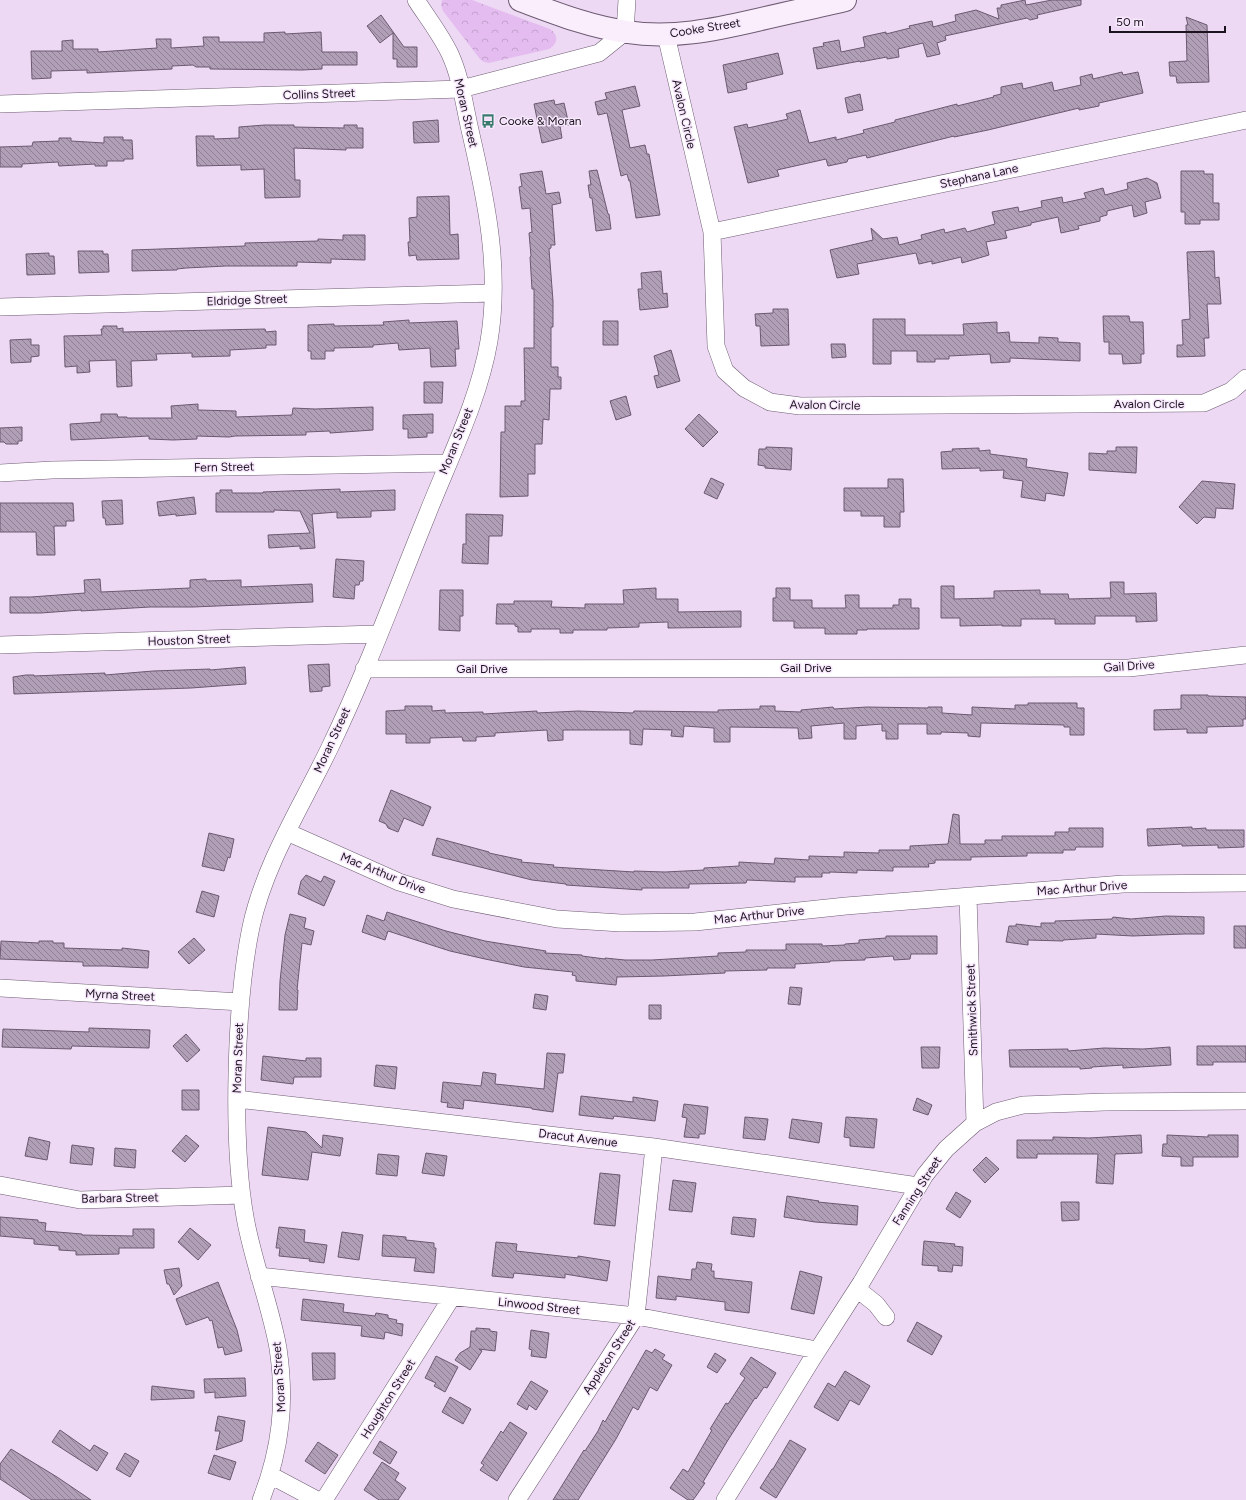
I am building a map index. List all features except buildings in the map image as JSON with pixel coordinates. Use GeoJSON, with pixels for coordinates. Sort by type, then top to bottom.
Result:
{"type":"FeatureCollection","features":[{"type":"Feature","properties":{"kind":"main road","name":"Cooke Street"},"geometry":{"type":"LineString","coordinates":[[520,0],[588,24],[625,32],[666,35],[707,31],[846,0]]}},
{"type":"Feature","properties":{"kind":"street","name":"Moran Street"},"geometry":{"type":"LineString","coordinates":[[261,1500],[275,1459],[281,1427],[282,1383],[276,1336],[248,1232],[239,1164],[237,1099],[241,1002],[248,942],[255,912],[266,878],[287,832],[331,745],[364,669],[467,415],[482,373],[491,327],[493,293],[492,248],[486,204],[461,90],[454,65],[447,48],[416,0]]}},
{"type":"Feature","properties":{"kind":"street"},"geometry":{"type":"LineString","coordinates":[[625,32],[627,0]]}},
{"type":"Feature","properties":{"kind":"street","name":"Collins Street"},"geometry":{"type":"LineString","coordinates":[[0,104],[461,90],[599,53],[625,32]]}},
{"type":"Feature","properties":{"kind":"street","name":"Avalon Circle"},"geometry":{"type":"LineString","coordinates":[[666,35],[712,232],[716,346],[725,371],[744,388],[770,402],[800,406],[1204,403],[1231,391],[1246,378]]}},
{"type":"Feature","properties":{"kind":"street","name":"Stephana Lane"},"geometry":{"type":"LineString","coordinates":[[712,232],[1246,120]]}},
{"type":"Feature","properties":{"kind":"street","name":"Eldridge Street"},"geometry":{"type":"LineString","coordinates":[[0,307],[493,293]]}},
{"type":"Feature","properties":{"kind":"street","name":"Fern Street"},"geometry":{"type":"LineString","coordinates":[[0,474],[52,470],[448,463]]}},
{"type":"Feature","properties":{"kind":"street","name":"Houston Street"},"geometry":{"type":"LineString","coordinates":[[0,645],[378,634]]}},
{"type":"Feature","properties":{"kind":"street","name":"Gail Drive"},"geometry":{"type":"LineString","coordinates":[[364,669],[1129,668],[1246,655]]}},
{"type":"Feature","properties":{"kind":"street","name":"Mac Arthur Drive"},"geometry":{"type":"LineString","coordinates":[[287,832],[399,882],[453,899],[557,919],[621,923],[695,922],[846,906],[1123,884],[1246,883]]}},
{"type":"Feature","properties":{"kind":"street","name":"Smithwick Street"},"geometry":{"type":"LineString","coordinates":[[968,896],[976,1124]]}},
{"type":"Feature","properties":{"kind":"street","name":"Myrna Street"},"geometry":{"type":"LineString","coordinates":[[0,988],[241,1002]]}},
{"type":"Feature","properties":{"kind":"street","name":"Dracut Avenue"},"geometry":{"type":"LineString","coordinates":[[237,1099],[654,1147],[918,1186]]}},
{"type":"Feature","properties":{"kind":"street","name":"Fanning Street"},"geometry":{"type":"LineString","coordinates":[[728,1499],[817,1350],[857,1289],[918,1186],[943,1152],[976,1124],[996,1112],[1023,1105],[1105,1102],[1246,1101]]}},
{"type":"Feature","properties":{"kind":"street","name":"Appleton Street"},"geometry":{"type":"LineString","coordinates":[[516,1500],[636,1316],[654,1147]]}},
{"type":"Feature","properties":{"kind":"street","name":"Barbara Street"},"geometry":{"type":"LineString","coordinates":[[0,1185],[80,1200],[242,1195]]}},
{"type":"Feature","properties":{"kind":"street","name":"Linwood Street"},"geometry":{"type":"LineString","coordinates":[[259,1276],[636,1316],[817,1350]]}},
{"type":"Feature","properties":{"kind":"street"},"geometry":{"type":"LineString","coordinates":[[857,1289],[876,1304],[886,1317]]}},
{"type":"Feature","properties":{"kind":"street","name":"Houghton Street"},"geometry":{"type":"LineString","coordinates":[[324,1500],[452,1297]]}},
{"type":"Feature","properties":{"kind":"street"},"geometry":{"type":"LineString","coordinates":[[270,1475],[317,1500]]}},
{"type":"Feature","properties":{"kind":"green space"},"geometry":{"type":"Polygon","coordinates":[[[442,0],[472,0],[550,29],[555,34],[556,42],[549,49],[489,63],[484,62],[480,59],[443,11],[441,5],[442,0]]]}},
{"type":"Feature","properties":{"kind":"place","name":"Cooke & Moran"},"geometry":{"type":"Point","coordinates":[488,121]}}]}
